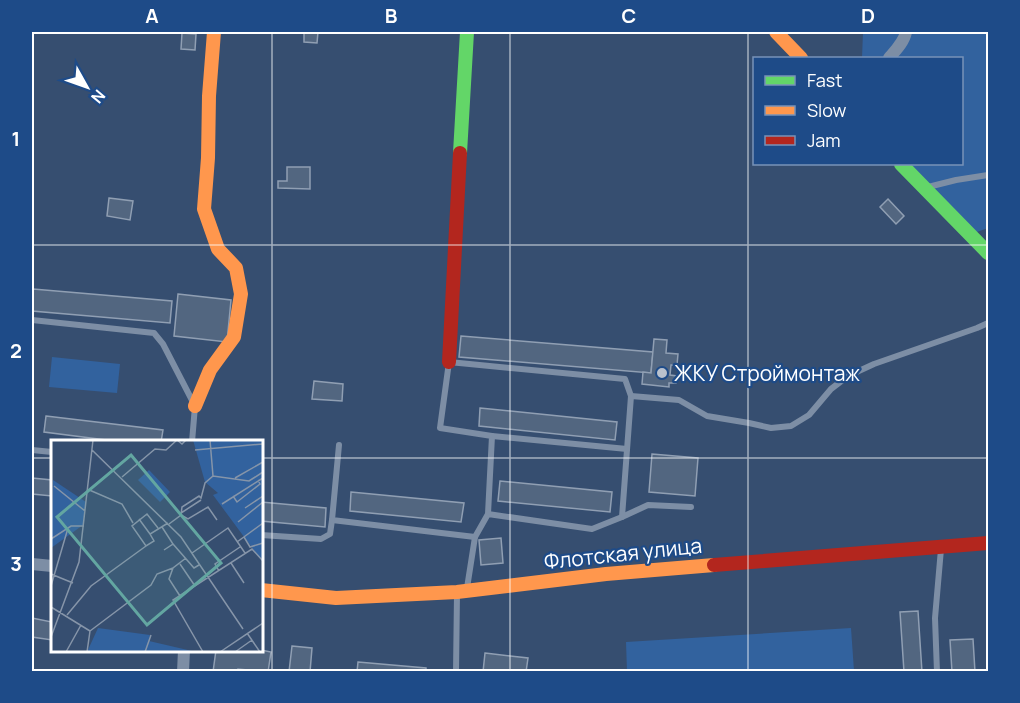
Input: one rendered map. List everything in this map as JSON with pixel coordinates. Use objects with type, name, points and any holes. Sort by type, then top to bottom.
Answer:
[{"type":"street","points":[[195,406],[210,370],[234,337],[241,294],[236,268],[218,249],[204,210],[213,32]]},
{"type":"street","points":[[448,362],[467,32]]},
{"type":"street","points":[[776,32],[800,57]]},
{"type":"street","points":[[890,57],[898,48],[906,32]]},
{"type":"street","points":[[902,165],[988,253]]},
{"type":"street","name":"Флотская улица","points":[[262,590],[336,598],[461,592],[606,574],[988,543]]},
{"type":"street","points":[[32,564],[51,566]]},
{"type":"street","points":[[183,672],[184,652]]},
{"type":"lane","points":[[924,188],[988,175]]},
{"type":"lane","points":[[32,320],[154,333],[163,344],[195,406],[192,440]]},
{"type":"lane","points":[[631,396],[679,400],[707,416],[771,428],[791,426],[808,415],[831,389],[848,376],[874,364],[988,323]]},
{"type":"lane","points":[[622,517],[631,396],[625,379],[448,362],[440,429],[627,449]]},
{"type":"lane","points":[[456,672],[461,592],[475,537],[488,514],[492,436]]},
{"type":"lane","points":[[262,535],[321,539],[330,534],[339,445]]},
{"type":"lane","points":[[32,450],[51,452]]},
{"type":"lane","points":[[488,514],[592,529],[648,506],[692,507]]},
{"type":"lane","points":[[332,520],[475,537]]},
{"type":"lane","points":[[938,672],[935,618],[941,547]]},
{"type":"shaded area","points":[[863,32],[988,32],[988,228],[974,233],[911,165],[963,165],[963,57],[862,57]]},
{"type":"shaded area","points":[[52,357],[120,364],[117,393],[49,387]]},
{"type":"shaded area","points":[[851,628],[854,671],[627,671],[626,642]]},
{"type":"building","points":[[304,32],[318,32],[317,43],[304,42]]},
{"type":"building","points":[[182,33],[196,34],[195,50],[181,49]]},
{"type":"building","points":[[287,167],[310,167],[310,189],[278,188],[278,181],[287,181]]},
{"type":"building","points":[[109,198],[133,201],[130,220],[107,216]]},
{"type":"building","points":[[888,199],[904,216],[896,224],[880,207]]},
{"type":"building","points":[[33,289],[172,301],[170,323],[32,311]]},
{"type":"building","points":[[178,294],[231,300],[227,342],[174,336]]},
{"type":"building","points":[[461,336],[653,352],[651,373],[459,357]]},
{"type":"building","points":[[654,339],[667,340],[666,353],[678,354],[677,365],[671,365],[670,375],[677,376],[676,383],[669,383],[669,387],[642,384],[643,372],[651,373]]},
{"type":"building","points":[[314,381],[343,384],[342,401],[312,399]]},
{"type":"building","points":[[480,408],[617,422],[615,440],[479,426]]},
{"type":"building","points":[[46,416],[163,430],[161,440],[106,440],[44,432]]},
{"type":"building","points":[[652,454],[698,458],[695,496],[649,492]]},
{"type":"building","points":[[32,478],[51,480],[51,496],[32,494]]},
{"type":"building","points":[[500,481],[612,492],[610,512],[498,501]]},
{"type":"building","points":[[351,492],[464,503],[461,522],[350,511]]},
{"type":"building","points":[[262,502],[326,508],[325,527],[262,521]]},
{"type":"building","points":[[501,538],[503,563],[481,565],[479,540]]},
{"type":"building","points":[[918,611],[922,672],[904,672],[900,612]]},
{"type":"building","points":[[32,618],[51,622],[51,640],[32,637]]},
{"type":"building","points":[[973,639],[975,672],[952,672],[950,640]]},
{"type":"building","points":[[292,646],[312,648],[310,672],[289,672]]},
{"type":"building","points":[[216,652],[271,652],[268,672],[238,669],[238,672],[213,672]]},
{"type":"building","points":[[485,653],[528,658],[526,672],[483,672]]},
{"type":"building","points":[[358,662],[426,668],[426,672],[357,672]]},
{"type":"traffic: fast","points":[[460,153],[467,32]]},
{"type":"traffic: fast","points":[[902,165],[988,253]]},
{"type":"traffic: slow","points":[[195,406],[210,370],[234,337],[241,294],[236,268],[218,249],[204,209],[214,32]]},
{"type":"traffic: slow","points":[[776,32],[800,57]]},
{"type":"traffic: slow","points":[[262,590],[336,598],[457,592],[606,574],[714,565]]},
{"type":"traffic: jam","points":[[449,362],[460,153]]},
{"type":"traffic: jam","points":[[714,565],[988,543]]},
{"type":"place","name":"ЖКУ Строймонтаж","points":[[662,373]]}]
